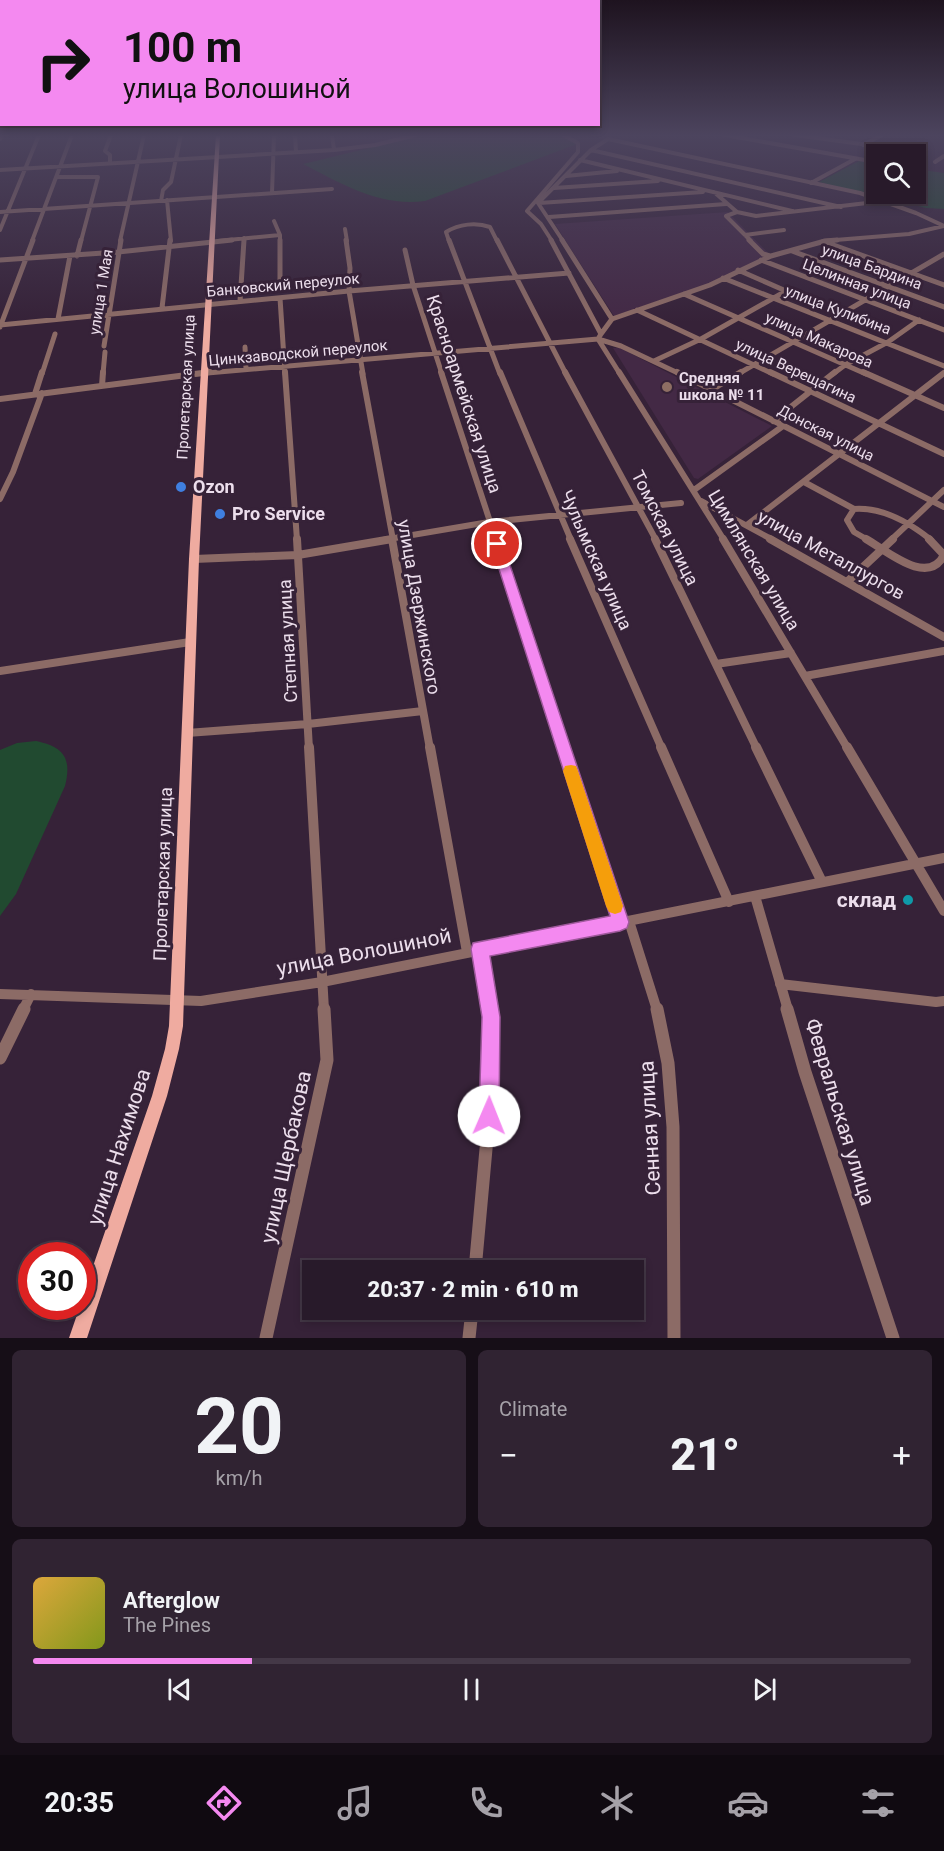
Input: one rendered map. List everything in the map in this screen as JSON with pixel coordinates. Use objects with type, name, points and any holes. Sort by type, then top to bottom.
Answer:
[{"type":"main road","name":"Пролетарская улица","points":[[179,1000],[177,978],[190,642],[214,197]]},
{"type":"main road","name":"улица Нахимова","points":[[78,1338],[161,1089],[177,1028],[179,1000]]},
{"type":"street","points":[[0,230],[13,197]]},
{"type":"street","points":[[0,326],[49,197]]},
{"type":"street","points":[[77,256],[93,197]]},
{"type":"street","name":"улица 1 Мая","points":[[102,386],[104,349],[118,252],[131,197]]},
{"type":"street","points":[[162,308],[171,246],[164,197]]},
{"type":"street","points":[[0,212],[209,197]]},
{"type":"street","points":[[539,197],[527,211],[539,222],[552,242],[555,255],[563,261],[569,273]]},
{"type":"street","points":[[538,203],[544,197]]},
{"type":"street","points":[[538,203],[619,197]]},
{"type":"street","points":[[719,197],[737,212],[756,216],[866,204]]},
{"type":"street","points":[[738,197],[792,211]]},
{"type":"street","points":[[800,197],[841,207]]},
{"type":"street","points":[[538,203],[612,319]]},
{"type":"street","points":[[549,217],[726,204]]},
{"type":"street","points":[[892,204],[944,226]]},
{"type":"street","points":[[737,212],[726,216],[763,254],[771,256]]},
{"type":"street","points":[[274,221],[280,235],[280,286]]},
{"type":"street","name":"Томская улица","points":[[450,228],[480,224],[490,227],[549,344],[639,506],[822,882]]},
{"type":"street","points":[[599,336],[612,319],[684,294],[771,256],[825,242],[909,234],[944,226]]},
{"type":"street","name":"Чулымская улица","points":[[450,228],[446,232],[462,281],[490,350],[729,902]]},
{"type":"street","name":"улица Дзержинского","points":[[345,229],[351,268],[349,291],[360,360],[466,951]]},
{"type":"street","points":[[745,235],[784,230]]},
{"type":"street","points":[[0,260],[77,256],[280,235]]},
{"type":"street","points":[[240,301],[244,239]]},
{"type":"street","points":[[825,242],[944,285]]},
{"type":"street","name":"Красноармейская улица","points":[[405,249],[414,285],[489,522],[625,922]]},
{"type":"street","name":"улица Бардина","points":[[792,251],[944,307]]},
{"type":"street","points":[[58,319],[70,256]]},
{"type":"street","points":[[711,390],[864,299],[942,256]]},
{"type":"street","name":"Целинная улица","points":[[761,260],[944,330]]},
{"type":"street","points":[[738,270],[808,300]]},
{"type":"street","name":"Банковский переулок","points":[[0,326],[162,308],[569,273]]},
{"type":"street","name":"Цимлянская улица","points":[[569,273],[599,336],[701,501],[917,864]]},
{"type":"street","name":"улица Кулибина","points":[[723,278],[944,366]]},
{"type":"street","points":[[654,361],[701,339],[786,291]]},
{"type":"street","name":"улица Макарова","points":[[684,294],[944,408]]},
{"type":"street","name":"Степная улица","points":[[280,298],[298,555],[322,982]]},
{"type":"street","name":"улица Верещагина","points":[[637,310],[944,454]]},
{"type":"street","points":[[773,421],[845,365],[888,342],[919,320]]},
{"type":"street","points":[[0,499],[13,472],[39,394],[55,334]]},
{"type":"street","name":"Цинкзаводской переулок","points":[[0,399],[204,373],[490,350],[599,336]]},
{"type":"street","name":"Донская улица","points":[[599,336],[654,361],[944,507]]},
{"type":"street","points":[[245,347],[246,369]]},
{"type":"street","points":[[747,525],[944,373]]},
{"type":"street","points":[[694,490],[783,426]]},
{"type":"street","points":[[804,482],[854,509],[872,508],[926,534],[937,544],[944,555],[942,564],[933,568],[919,569],[854,532],[847,520],[854,509]]},
{"type":"street","points":[[848,580],[944,490]]},
{"type":"street","name":"улица Металлургов","points":[[701,501],[848,580],[944,637]]},
{"type":"street","points":[[194,559],[298,555],[489,522],[559,513],[681,503]]},
{"type":"street","points":[[0,671],[190,642]]},
{"type":"street","points":[[805,675],[944,651]]},
{"type":"street","points":[[716,664],[791,653]]},
{"type":"street","points":[[187,733],[308,724],[423,711]]},
{"type":"street","name":"улица Волошиной","points":[[0,994],[201,1000],[322,982],[466,951],[729,902],[944,858]]},
{"type":"street","points":[[917,864],[944,911]]},
{"type":"street","name":"Февральская улица","points":[[755,896],[805,1072],[893,1338]]},
{"type":"street","name":"Сенная улица","points":[[625,922],[657,1008],[668,1063],[673,1127],[674,1338]]},
{"type":"street","points":[[476,1260],[489,1116],[491,1039],[491,1017],[480,949]]},
{"type":"street","name":"улица Щербакова","points":[[266,1338],[327,1060],[322,982]]},
{"type":"street","points":[[780,984],[936,1002],[944,1001]]},
{"type":"street","points":[[0,1058],[31,994]]},
{"type":"street","points":[[469,1338],[471,1320]]},
{"type":"shaded area","points":[[728,212],[769,254],[709,284],[614,316],[555,224]]},
{"type":"shaded area","name":"Средняя школа № 11","points":[[613,348],[620,348],[772,426],[698,479],[694,478]]},
{"type":"green space","points":[[379,197],[434,197],[425,201],[392,201]]},
{"type":"green space","points":[[926,197],[944,197],[944,209],[910,204],[926,204]]},
{"type":"green space","points":[[36,741],[59,750],[64,755],[67,768],[65,786],[16,894],[0,916],[0,750],[17,743]]},
{"type":"slow traffic","points":[[571,771],[615,906]]},
{"type":"place","name":"Средняя школа № 11","points":[[667,387]]},
{"type":"place","name":"Ozon","points":[[181,487]]},
{"type":"place","name":"Pro Service","points":[[220,514]]},
{"type":"place","name":"склад","points":[[908,900]]},
{"type":"route","points":[[489,1116],[491,1017],[480,949],[620,922],[497,544]]}]
